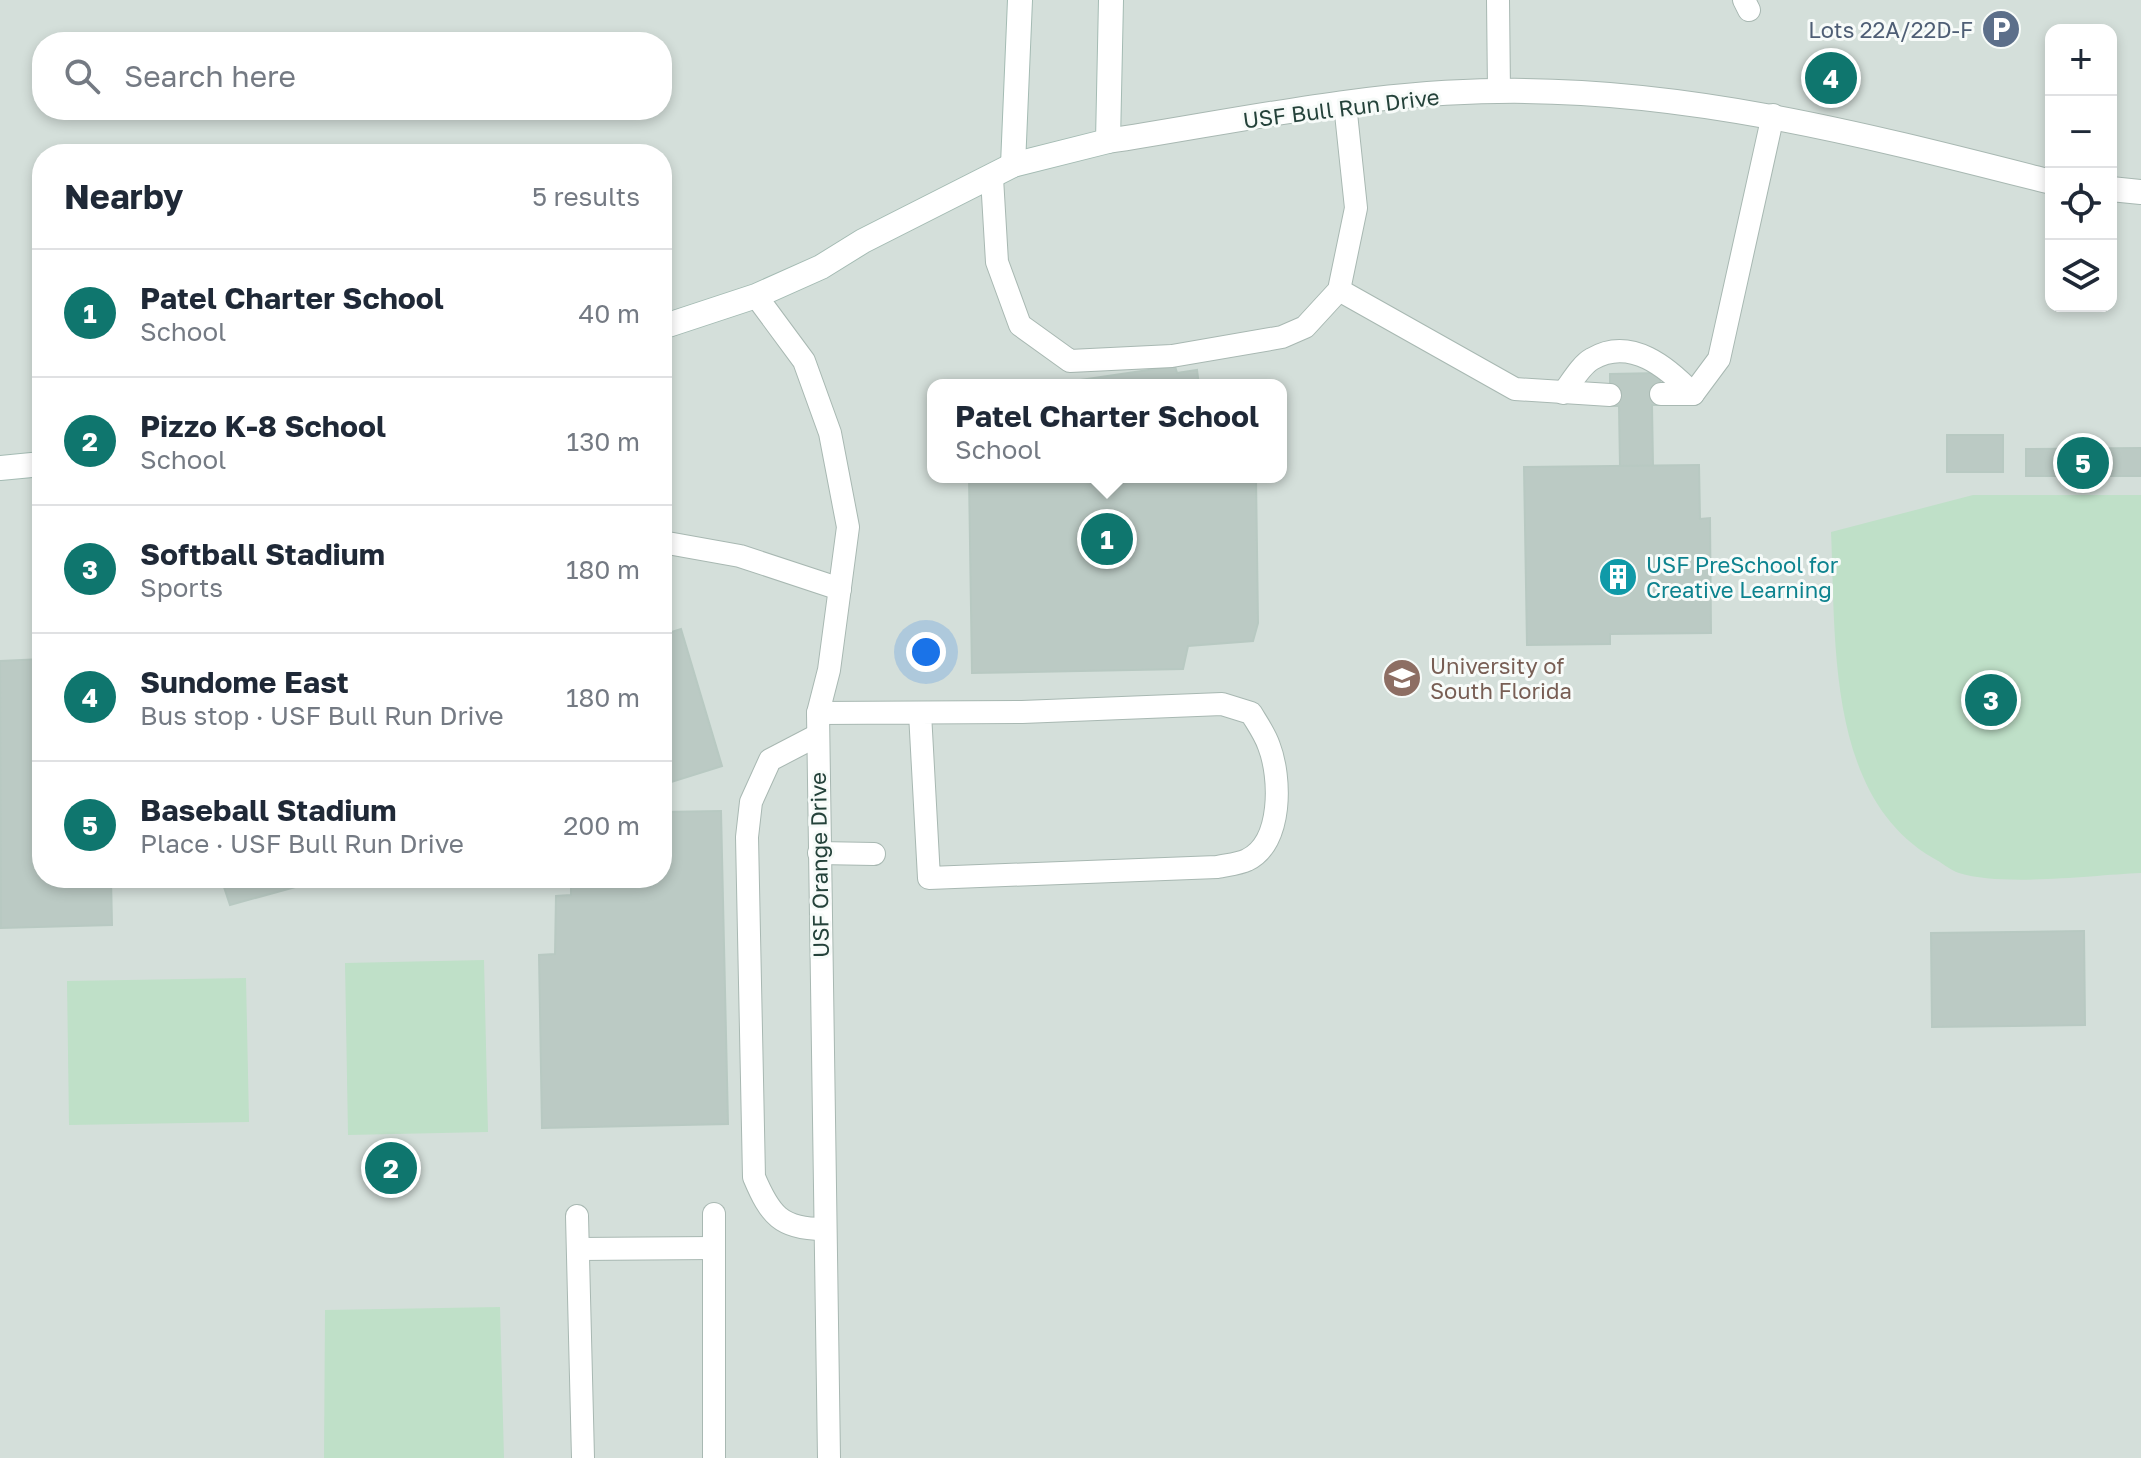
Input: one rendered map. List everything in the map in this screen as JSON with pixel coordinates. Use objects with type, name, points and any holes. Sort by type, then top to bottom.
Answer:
[{"type":"street","points":[[1013,165],[1020,0]]},
{"type":"street","points":[[1108,141],[1111,0]]},
{"type":"street","name":"USF Bull Run Drive","points":[[672,324],[756,296],[821,267],[863,241],[1013,165],[1108,141],[1408,96],[1499,91],[1671,101],[1773,115],[2045,181]]},
{"type":"street","points":[[2117,190],[2141,192]]},
{"type":"street","points":[[0,468],[32,465]]},
{"type":"lane","points":[[1498,0],[1499,91]]},
{"type":"lane","points":[[992,178],[997,262],[1020,325],[1070,361],[1172,356],[1282,337],[1305,327],[1339,290],[1356,208],[1345,104]]},
{"type":"lane","points":[[1693,394],[1719,359],[1773,115]]},
{"type":"lane","points":[[1339,290],[1515,389],[1610,395]]},
{"type":"lane","name":"USF Orange Drive","points":[[756,296],[804,361],[830,433],[848,527],[829,670],[818,724],[823,1229],[829,1458]]},
{"type":"lane","points":[[1563,393],[1592,359],[1614,353],[1640,354],[1663,363],[1693,394]]},
{"type":"lane","points":[[1661,394],[1693,394]]},
{"type":"lane","points":[[672,544],[740,556],[840,589]]},
{"type":"lane","points":[[823,1229],[797,1229],[778,1218],[764,1200],[754,1177],[747,837],[751,802],[770,760],[818,724],[920,713],[1222,704],[1251,713],[1269,745],[1277,778],[1275,813],[1267,841],[1249,860],[1217,867],[929,878],[920,713]]},
{"type":"lane","points":[[819,853],[874,854]]},
{"type":"lane","points":[[714,1214],[714,1458]]},
{"type":"lane","points":[[577,1216],[583,1458]]},
{"type":"lane","points":[[578,1249],[713,1248]]},
{"type":"shaded area","name":"University of South Florida","points":[[0,0],[2141,0],[2141,1458],[0,1458]]},
{"type":"green space","points":[[1973,495],[2141,495],[2141,873],[2023,880],[1959,873],[1898,831],[1873,796],[1855,756],[1837,666],[1831,532]]},
{"type":"green space","points":[[484,960],[488,1132],[348,1135],[345,963]]},
{"type":"green space","points":[[246,978],[249,1122],[69,1125],[67,981]]},
{"type":"green space","points":[[500,1307],[504,1458],[324,1458],[325,1310]]},
{"type":"building","points":[[1175,366],[1177,373],[1197,370],[1198,379],[1087,379]]},
{"type":"building","points":[[1660,373],[1661,405],[1652,405],[1653,466],[1620,466],[1619,406],[1610,406],[1610,374]]},
{"type":"building","points":[[1947,435],[2003,435],[2003,472],[1947,472]]},
{"type":"building","points":[[2141,448],[2141,476],[2026,476],[2026,449]]},
{"type":"building","name":"USF PreSchool for Creative Learning","points":[[1699,465],[1700,519],[1710,518],[1711,633],[1610,634],[1610,644],[1527,645],[1524,467]]},
{"type":"building","points":[[969,483],[1256,483],[1258,623],[1253,641],[1188,646],[1183,669],[972,673]]},
{"type":"building","points":[[681,629],[722,766],[672,782],[672,632]]},
{"type":"building","points":[[32,659],[32,888],[111,888],[112,925],[1,928],[0,661]]},
{"type":"building","points":[[721,811],[728,1124],[542,1128],[539,955],[555,954],[556,896],[571,895],[571,888],[672,888],[672,812]]},
{"type":"building","points":[[224,888],[292,888],[230,905]]},
{"type":"building","points":[[2084,931],[2085,1025],[1932,1027],[1931,933]]},
{"type":"place","name":"Lots 22A/22D-F","points":[[2001,29]]},
{"type":"place","name":"Sundome East","points":[[1831,78]]},
{"type":"place","name":"Baseball Stadium","points":[[2083,463]]},
{"type":"place","name":"Patel Charter School","points":[[1107,539]]},
{"type":"place","name":"USF PreSchool for Creative Learning","points":[[1618,577]]},
{"type":"place","name":"University of South Florida","points":[[1402,678]]},
{"type":"place","name":"Softball Stadium","points":[[1991,700]]},
{"type":"place","name":"Pizzo K-8 School","points":[[391,1168]]}]
